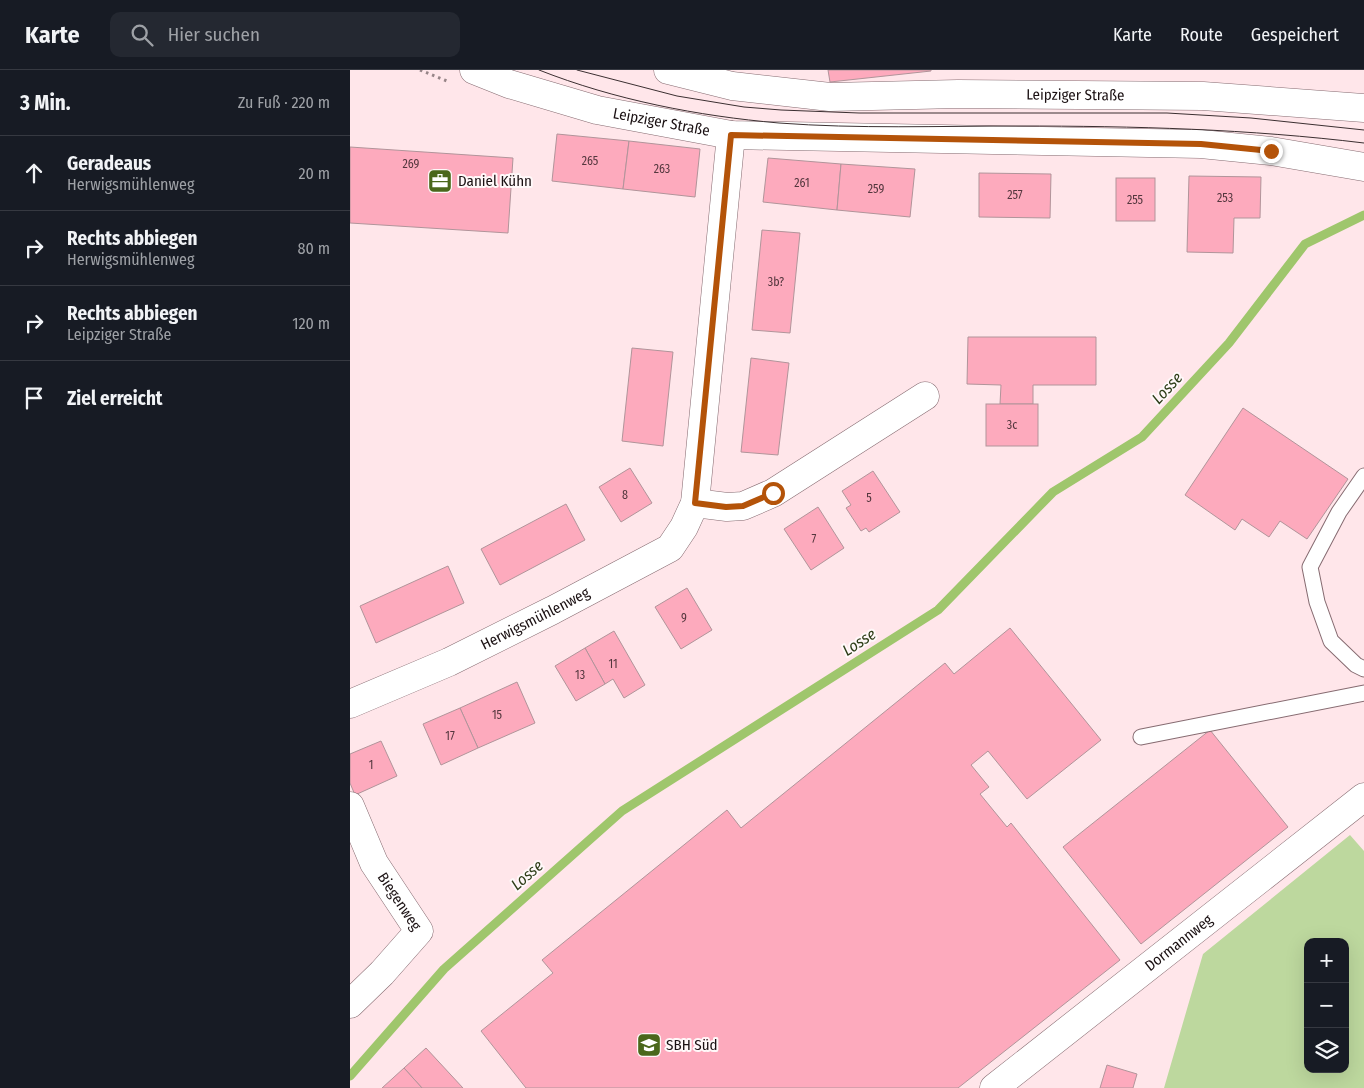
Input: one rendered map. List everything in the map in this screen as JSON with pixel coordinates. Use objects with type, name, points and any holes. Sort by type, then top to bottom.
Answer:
[{"type":"street","name":"Leipziger Straße","points":[[474,70],[509,84],[597,110],[731,135],[1201,144],[1271,151],[1364,167]]},
{"type":"street","name":"Leipziger Straße","points":[[668,70],[732,86],[830,98],[958,94],[1203,96],[1364,108]]},
{"type":"street","name":"Herwigsmühlenweg","points":[[350,704],[449,662],[600,586],[670,548],[684,527],[695,503],[731,135]]},
{"type":"street","points":[[695,503],[726,507],[743,506],[773,493],[925,396]]},
{"type":"street","name":"Dormannweg","points":[[994,1088],[1364,797]]},
{"type":"street","name":"Biegenweg","points":[[350,806],[374,864],[420,931],[382,973],[350,1004]]},
{"type":"lane","points":[[1364,476],[1339,512],[1310,567],[1317,602],[1331,641],[1356,665],[1364,669]]},
{"type":"lane","points":[[1141,737],[1364,693]]},
{"type":"green space","points":[[1350,835],[1364,851],[1364,1088],[1164,1088],[1203,954]]},
{"type":"building","points":[[828,70],[931,70],[931,71],[830,82]]},
{"type":"building","points":[[557,134],[629,141],[623,189],[552,181]]},
{"type":"building","points":[[629,141],[700,149],[695,197],[623,189]]},
{"type":"building","points":[[350,147],[513,158],[508,233],[350,223]]},
{"type":"building","points":[[768,158],[841,164],[837,210],[763,202]]},
{"type":"building","points":[[841,164],[915,169],[910,217],[837,210]]},
{"type":"building","points":[[979,173],[1051,174],[1050,218],[979,217]]},
{"type":"building","points":[[1189,176],[1261,177],[1260,218],[1234,218],[1233,253],[1187,252]]},
{"type":"building","points":[[1116,178],[1155,178],[1155,221],[1116,221]]},
{"type":"building","points":[[762,230],[800,233],[790,333],[752,330]]},
{"type":"building","points":[[968,337],[1096,337],[1096,385],[1033,385],[1033,404],[1000,404],[1001,385],[967,384]]},
{"type":"building","points":[[632,348],[673,352],[663,446],[622,441]]},
{"type":"building","points":[[751,358],[789,363],[778,455],[741,452]]},
{"type":"building","points":[[986,404],[1038,404],[1038,446],[986,446]]},
{"type":"building","points":[[1243,408],[1348,479],[1307,539],[1280,521],[1269,537],[1242,519],[1235,530],[1185,495]]},
{"type":"building","points":[[630,468],[652,503],[621,522],[599,487]]},
{"type":"building","points":[[873,471],[900,512],[869,532],[866,528],[861,531],[846,508],[851,505],[842,491]]},
{"type":"building","points":[[566,504],[585,540],[500,585],[481,549]]},
{"type":"building","points":[[818,507],[844,548],[811,570],[784,529]]},
{"type":"building","points":[[448,566],[464,603],[376,643],[360,606]]},
{"type":"building","points":[[687,588],[712,630],[681,649],[655,607]]},
{"type":"building","points":[[1010,628],[1101,740],[1027,799],[988,751],[971,765],[989,787],[980,794],[1007,827],[1011,823],[1120,960],[958,1088],[526,1088],[481,1031],[553,973],[542,960],[727,810],[741,828],[945,663],[954,674]]},
{"type":"building","points":[[614,631],[645,685],[624,698],[613,679],[605,684],[585,648]]},
{"type":"building","points":[[585,648],[605,684],[576,701],[555,666]]},
{"type":"building","points":[[517,682],[535,723],[478,748],[460,708]]},
{"type":"building","points":[[460,708],[478,748],[441,765],[423,724]]},
{"type":"building","points":[[1210,730],[1288,827],[1141,944],[1063,847]]},
{"type":"building","points":[[381,741],[397,776],[355,795],[350,783],[350,754]]},
{"type":"building","points":[[426,1048],[463,1088],[422,1088],[404,1068]]},
{"type":"building","points":[[1107,1065],[1137,1074],[1133,1088],[1100,1088]]},
{"type":"building","points":[[404,1068],[422,1088],[382,1088]]},
{"type":"waterway","name":"Losse","points":[[350,1076],[444,969],[622,811],[938,610],[1053,492],[1142,437],[1229,343],[1305,244],[1364,215]]},
{"type":"tram line","points":[[539,70],[597,90],[657,105],[718,116],[779,123],[868,127],[1061,126],[1148,128],[1235,131],[1364,143]]},
{"type":"tram line","points":[[577,70],[677,96],[744,107],[781,110],[859,113],[1167,113],[1251,118],[1364,130]]},
{"type":"place","name":"Daniel Kühn","points":[[440,181]]},
{"type":"place","name":"SBH Süd","points":[[649,1045]]},
{"type":"route","points":[[773,493],[743,506],[726,507],[695,503],[731,135],[1201,144],[1271,151]]}]
